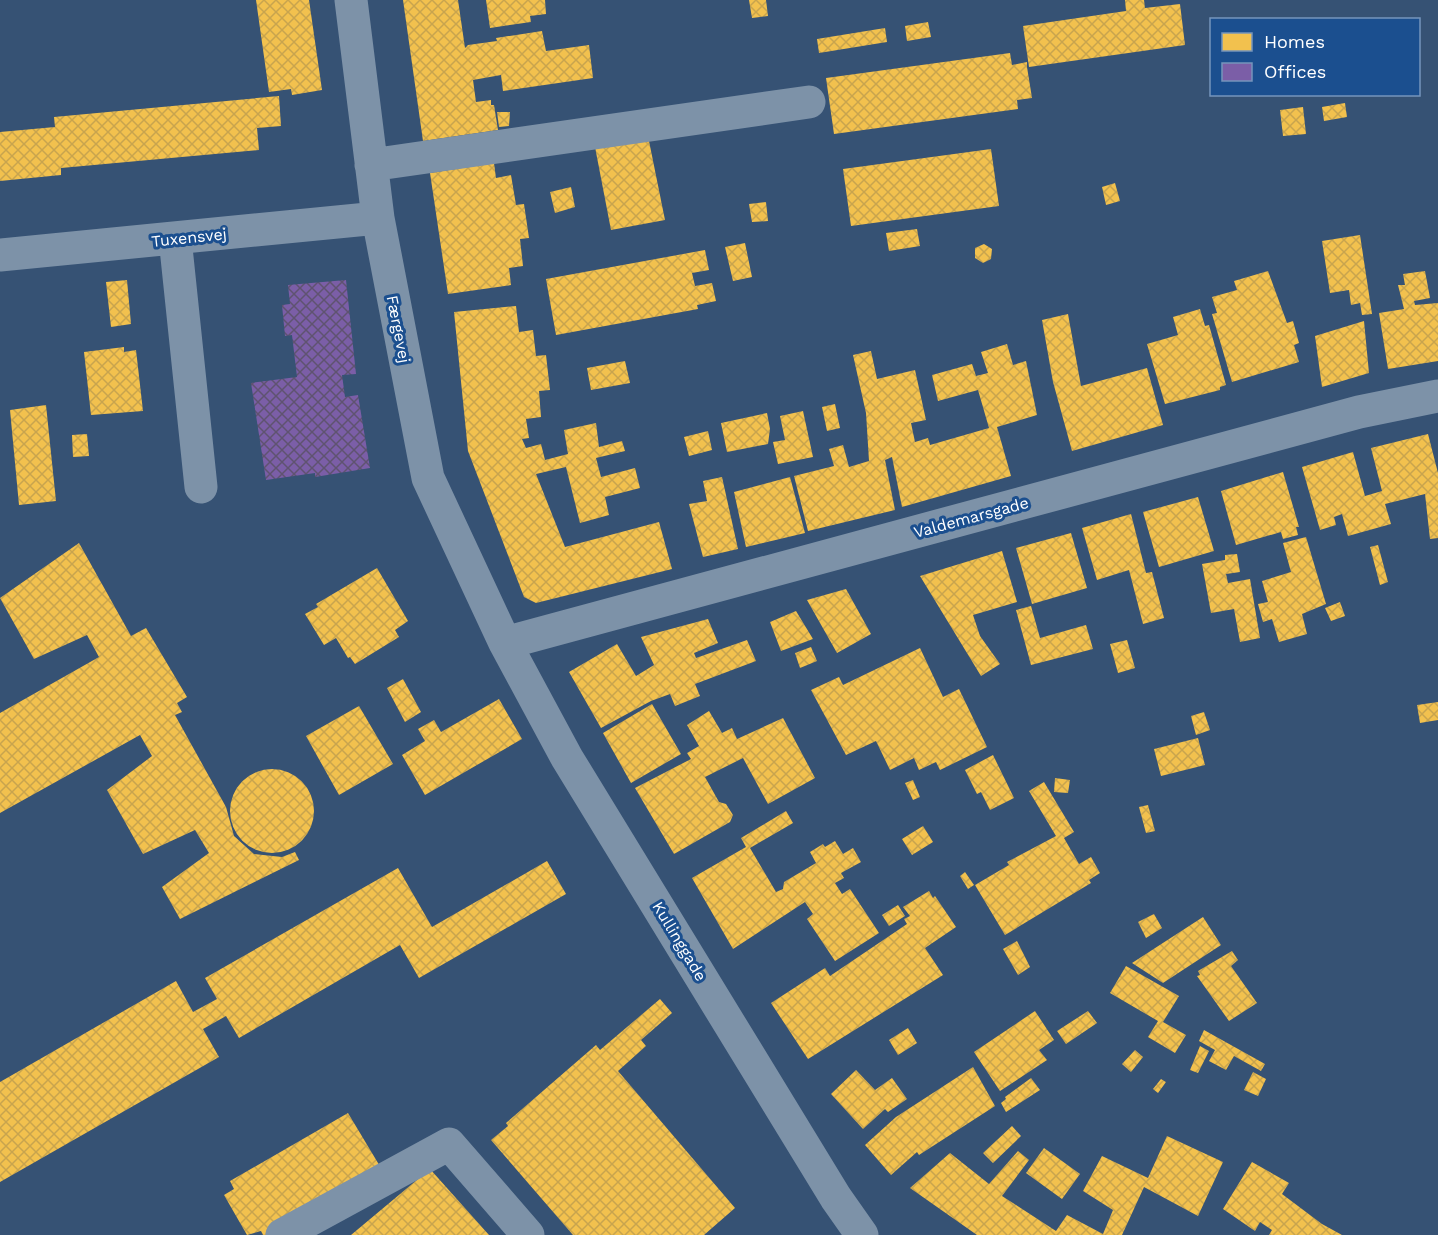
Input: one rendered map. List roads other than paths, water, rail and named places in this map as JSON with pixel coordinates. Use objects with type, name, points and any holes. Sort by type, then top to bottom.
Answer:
[{"type":"street","name":"Færgevej","points":[[351,0],[378,218],[428,478],[505,643]]},
{"type":"street","points":[[371,165],[809,102]]},
{"type":"street","name":"Tuxensvej","points":[[0,255],[378,218]]},
{"type":"street","points":[[175,238],[201,487]]},
{"type":"street","name":"Valdemarsgade","points":[[505,643],[1359,412],[1438,396]]},
{"type":"street","name":"Kullinggade","points":[[505,643],[567,758],[836,1198],[862,1235]]},
{"type":"street","points":[[282,1235],[449,1144],[528,1235]]}]
